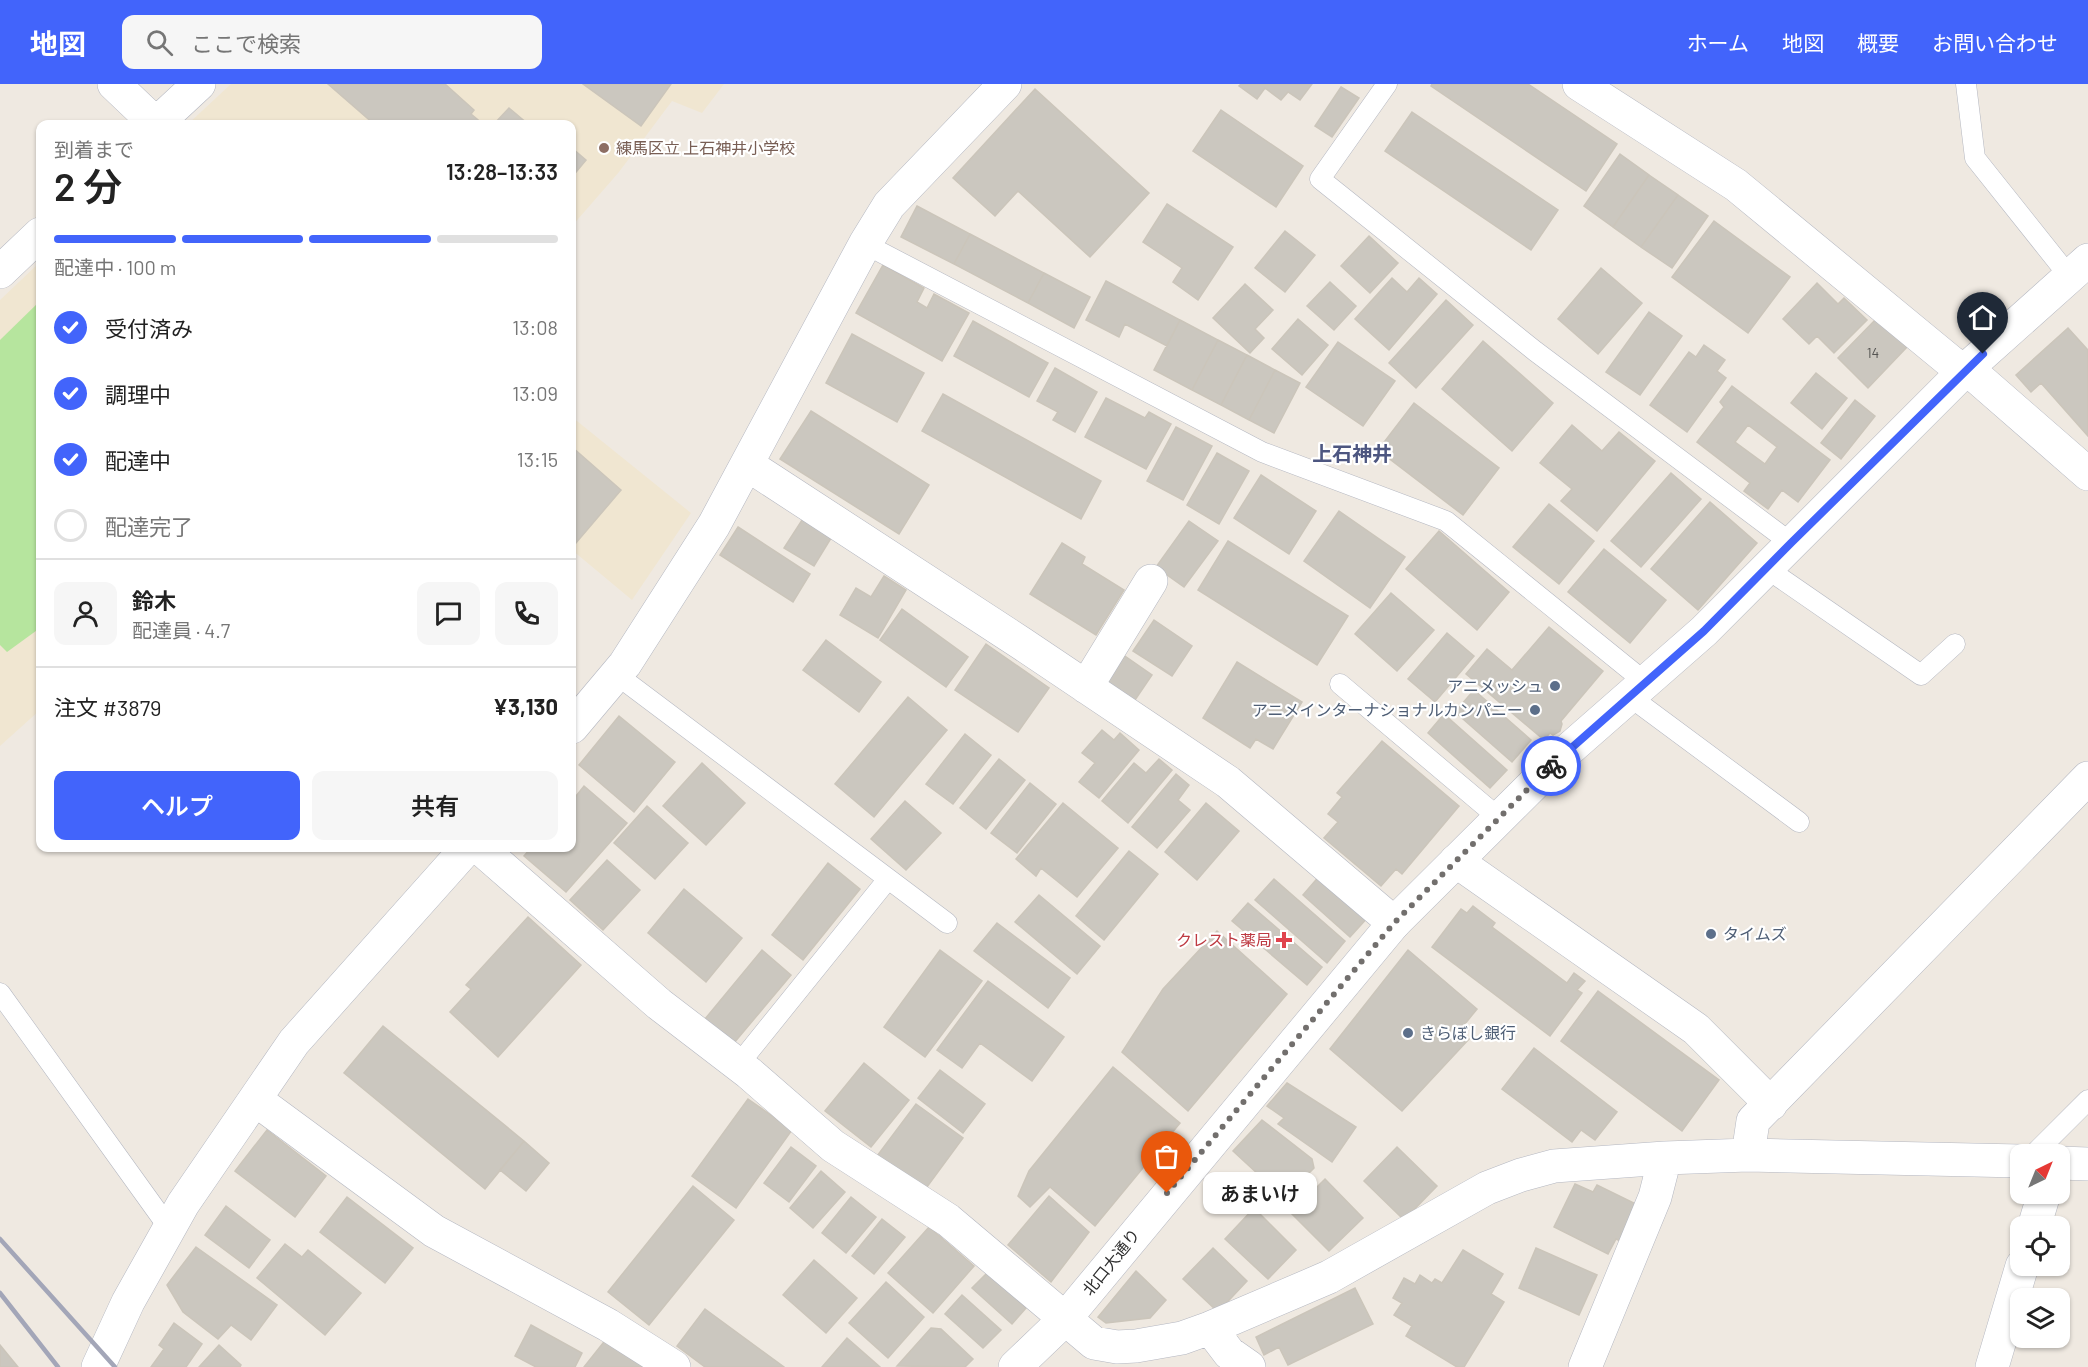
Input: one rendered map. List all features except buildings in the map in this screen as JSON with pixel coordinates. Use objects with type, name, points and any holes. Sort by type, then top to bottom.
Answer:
[{"type":"street","points":[[114,84],[152,120]]},
{"type":"street","points":[[160,120],[199,84]]},
{"type":"street","points":[[576,723],[617,675],[714,525],[865,244],[889,205],[1005,84]]},
{"type":"street","points":[[1579,84],[1736,185],[1951,362],[1979,379],[2088,474]]},
{"type":"street","points":[[0,272],[36,238]]},
{"type":"street","name":"北口大通り","points":[[1015,1367],[1064,1320],[1167,1193],[1394,923],[1566,751],[1704,631],[1965,370],[2079,268]]},
{"type":"street","points":[[748,465],[1228,782],[1394,923]]},
{"type":"street","points":[[1086,687],[1151,581]]},
{"type":"street","points":[[1748,1155],[1753,1121],[2088,778]]},
{"type":"street","points":[[98,1367],[128,1302],[183,1204],[294,1042],[463,852]]},
{"type":"street","points":[[485,852],[659,1004],[738,1065],[833,1146],[948,1220],[1094,1343],[1116,1347],[1182,1338],[1210,1328],[1329,1277],[1487,1188],[1521,1174],[1554,1167],[1665,1158],[1748,1155],[2010,1161]]},
{"type":"street","points":[[1456,861],[1696,1029],[1770,1104]]},
{"type":"street","points":[[256,1100],[434,1231],[608,1324],[674,1367]]},
{"type":"street","points":[[1585,1367],[1655,1197],[1665,1158]]},
{"type":"street","points":[[2070,1163],[2088,1164]]},
{"type":"street","points":[[1992,1367],[2019,1276]]},
{"type":"street","points":[[1210,1328],[1229,1353],[1249,1367]]},
{"type":"lane","points":[[1387,84],[1320,179],[1535,351],[1791,543]]},
{"type":"lane","points":[[1966,84],[1975,158],[2079,268]]},
{"type":"lane","points":[[865,244],[1262,453],[1446,521],[1637,689],[1799,822]]},
{"type":"lane","points":[[1766,568],[1921,675],[1955,644]]},
{"type":"lane","points":[[617,675],[947,923]]},
{"type":"lane","points":[[1340,684],[1499,818]]},
{"type":"lane","points":[[738,1065],[888,879]]},
{"type":"lane","points":[[0,993],[169,1228]]},
{"type":"lane","points":[[2044,1144],[2088,1100]]},
{"type":"shaded area","name":"練馬区立 上石神井小学校","points":[[231,84],[724,84],[702,113],[672,101],[619,172],[576,221],[576,120],[192,120]]},
{"type":"shaded area","points":[[36,266],[36,714],[0,746],[0,300]]},
{"type":"shaded area","points":[[576,420],[691,513],[632,600],[576,553]]},
{"type":"green space","points":[[36,305],[36,631],[7,652],[0,645],[0,340]]},
{"type":"railway","points":[[0,1239],[115,1367]]},
{"type":"railway","points":[[0,1293],[58,1367]]},
{"type":"way so far","points":[[1167,1193],[1394,923],[1551,766]]},
{"type":"place","name":"練馬区立 上石神井小学校","points":[[604,148]]},
{"type":"place","name":"アニメッシュ","points":[[1555,686]]},
{"type":"place","name":"アニメインターナショナルカンパニー","points":[[1535,710]]},
{"type":"place","name":"タイムズ","points":[[1711,934]]},
{"type":"place","name":"クレスト薬局","points":[[1284,940]]},
{"type":"place","name":"きらぼし銀行","points":[[1408,1033]]},
{"type":"place","name":"あまいけ","points":[[1167,1193]]},
{"type":"district","name":"上石神井","points":[[1352,454]]},
{"type":"route","points":[[1551,766],[1704,631],[1983,354]]}]
